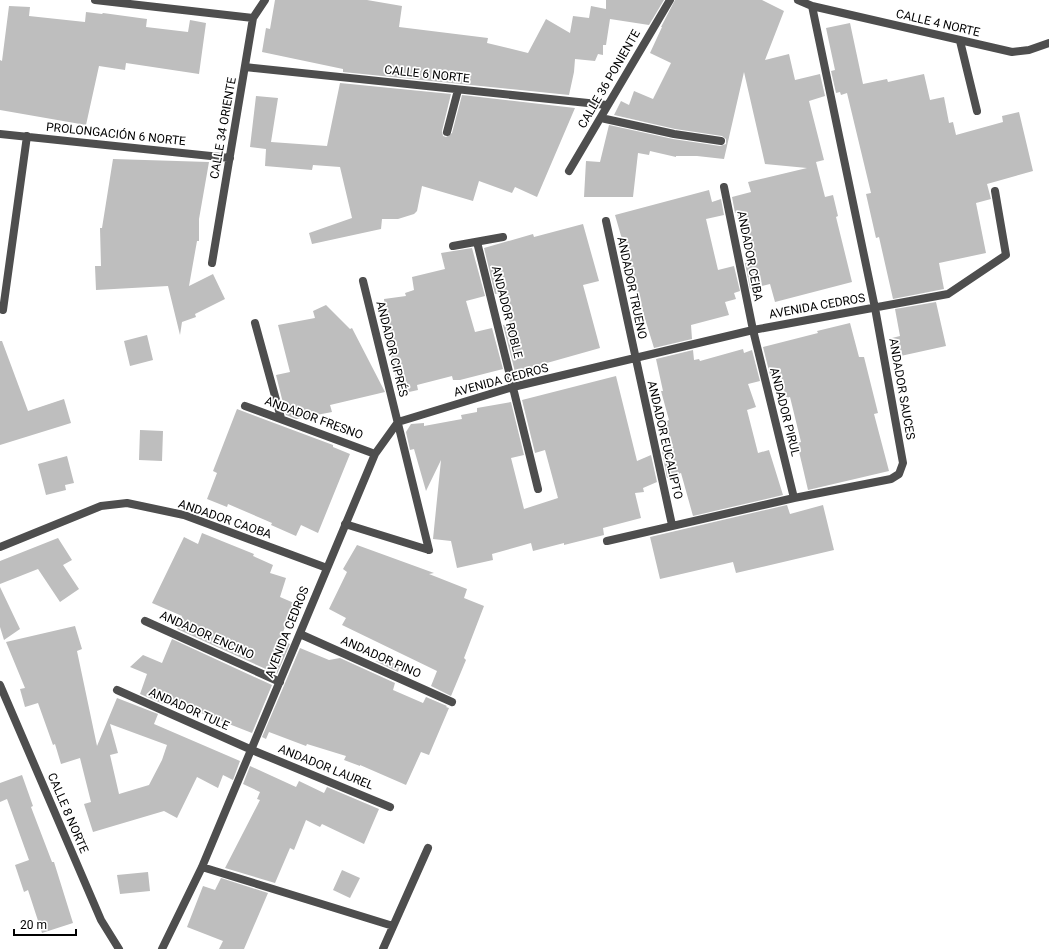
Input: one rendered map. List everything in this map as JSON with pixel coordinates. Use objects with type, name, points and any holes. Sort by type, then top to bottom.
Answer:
[{"type":"street","points":[[95,0],[253,18]]},
{"type":"street","name":"CALLE 34 ORIENTE","points":[[212,263],[253,18],[265,0]]},
{"type":"street","name":"CALLE 36 PONIENTE","points":[[569,171],[670,0]]},
{"type":"street","name":"CALLE 4 NORTE","points":[[798,0],[812,6],[1012,52],[1029,50],[1049,43]]},
{"type":"street","name":"AVENIDA CEDROS","points":[[162,949],[202,867],[374,454],[398,422],[513,387],[753,330],[875,308],[812,6]]},
{"type":"street","points":[[960,41],[977,111]]},
{"type":"street","name":"CALLE 6 NORTE","points":[[245,67],[607,105]]},
{"type":"street","points":[[447,132],[458,90]]},
{"type":"street","points":[[600,118],[674,134],[721,141]]},
{"type":"street","name":"PROLONGACIÓN 6 NORTE","points":[[0,134],[230,158]]},
{"type":"street","points":[[3,310],[27,136]]},
{"type":"street","name":"ANDADOR CEIBA","points":[[724,187],[753,330]]},
{"type":"street","points":[[875,308],[948,294],[1006,255],[995,191]]},
{"type":"street","name":"ANDADOR TRUENO","points":[[606,221],[635,359]]},
{"type":"street","points":[[453,246],[503,237]]},
{"type":"street","name":"ANDADOR ROBLE","points":[[477,242],[538,490]]},
{"type":"street","name":"ANDADOR CIPRÉS","points":[[345,524],[429,550],[363,281]]},
{"type":"street","name":"ANDADOR SAUCES","points":[[794,498],[892,479],[899,474],[903,463],[875,308]]},
{"type":"street","points":[[255,323],[281,418]]},
{"type":"street","name":"ANDADOR PIRUL","points":[[753,330],[794,498]]},
{"type":"street","name":"ANDADOR EUCALIPTO","points":[[635,359],[672,525]]},
{"type":"street","name":"ANDADOR FRESNO","points":[[245,406],[281,418],[374,454]]},
{"type":"street","points":[[607,541],[794,498]]},
{"type":"street","name":"ANDADOR CAOBA","points":[[0,547],[101,506],[127,503],[184,515],[327,568]]},
{"type":"street","name":"ANDADOR ENCINO","points":[[146,621],[280,682]]},
{"type":"street","name":"ANDADOR PINO","points":[[300,634],[452,702]]},
{"type":"street","name":"CALLE 8 NORTE","points":[[0,685],[100,920],[119,949]]},
{"type":"street","name":"ANDADOR TULE","points":[[117,690],[252,750]]},
{"type":"street","name":"ANDADOR LAUREL","points":[[252,750],[390,807]]},
{"type":"street","points":[[383,949],[428,848]]},
{"type":"street","points":[[202,867],[393,926]]},
{"type":"building","points":[[275,0],[367,0],[402,6],[399,27],[488,38],[487,43],[528,53],[546,19],[570,33],[573,16],[589,18],[591,6],[606,9],[606,0],[664,0],[649,25],[610,19],[606,45],[603,45],[603,55],[598,54],[595,61],[575,59],[569,95],[343,72],[343,69],[262,52],[266,28],[270,29]]},
{"type":"building","points":[[675,0],[762,0],[784,11],[765,60],[789,54],[795,80],[820,74],[825,96],[809,101],[824,160],[816,162],[825,197],[833,195],[838,216],[836,217],[852,282],[775,302],[770,284],[750,289],[745,263],[756,260],[745,219],[739,221],[737,213],[735,213],[732,197],[751,192],[748,182],[807,168],[765,164],[744,72],[724,159],[697,156],[676,157],[650,151],[649,155],[638,153],[633,197],[584,197],[586,161],[600,162],[609,125],[673,139],[720,146],[726,144],[726,139],[722,136],[675,129],[614,115],[621,101],[629,105],[634,91],[653,99],[671,63],[650,53]]},
{"type":"building","points":[[9,6],[30,7],[29,16],[85,22],[86,12],[103,13],[147,19],[146,27],[188,32],[190,20],[206,23],[199,74],[126,63],[125,70],[99,66],[86,125],[0,110],[0,60],[2,61]]},
{"type":"building","points":[[850,23],[863,84],[887,79],[888,82],[924,74],[930,100],[944,97],[949,123],[953,122],[956,135],[1003,122],[1002,116],[1019,112],[1033,171],[987,184],[991,199],[976,203],[986,253],[939,263],[944,289],[893,299],[879,237],[876,238],[866,194],[871,193],[847,93],[841,95],[840,92],[836,93],[831,71],[835,70],[826,28]]},
{"type":"building","points":[[340,83],[451,94],[442,131],[443,136],[446,137],[452,133],[462,95],[575,108],[537,197],[515,187],[512,193],[479,181],[473,201],[422,186],[417,211],[414,214],[398,219],[382,219],[381,229],[312,244],[309,233],[352,218],[340,167],[313,165],[312,170],[265,166],[266,149],[250,147],[256,96],[278,98],[271,142],[327,146]]},
{"type":"building","points":[[113,159],[209,162],[199,219],[199,241],[197,241],[189,286],[213,274],[225,299],[195,314],[196,317],[182,322],[180,335],[168,286],[96,290],[95,266],[101,266],[100,228],[102,228]]},
{"type":"building","points":[[709,190],[712,202],[721,199],[724,215],[706,219],[718,270],[734,266],[740,291],[734,293],[736,299],[725,302],[729,315],[691,325],[692,339],[654,348],[634,283],[632,284],[628,268],[630,267],[615,215]]},
{"type":"building","points":[[583,224],[599,281],[583,285],[600,348],[515,372],[503,325],[510,324],[502,292],[495,294],[484,248],[533,234],[534,237]]},
{"type":"building","points":[[472,248],[485,296],[466,301],[475,332],[492,328],[503,369],[460,380],[453,380],[452,376],[417,385],[418,390],[400,394],[384,325],[387,324],[384,299],[406,296],[405,293],[414,290],[412,277],[445,269],[441,253]]},
{"type":"building","points":[[936,302],[946,346],[896,357],[892,338],[900,336],[895,309]]},
{"type":"building","points":[[326,305],[350,329],[352,328],[385,392],[330,405],[332,412],[296,419],[286,415],[276,375],[290,372],[278,325],[315,318],[313,311]]},
{"type":"building","points":[[850,323],[859,357],[864,357],[878,413],[874,414],[889,471],[808,490],[797,443],[801,442],[790,397],[786,398],[781,376],[771,379],[763,347]]},
{"type":"building","points":[[147,335],[153,360],[130,366],[124,341]]},
{"type":"building","points":[[0,341],[2,341],[28,411],[64,399],[71,423],[0,445]]},
{"type":"building","points":[[743,349],[744,353],[752,350],[760,381],[748,384],[756,407],[747,410],[758,453],[769,450],[783,495],[693,516],[681,473],[667,478],[662,451],[673,447],[665,422],[669,420],[661,391],[663,391],[656,359],[693,350],[694,360],[699,359],[700,361]]},
{"type":"building","points":[[616,376],[637,461],[651,455],[657,482],[643,488],[644,492],[635,493],[641,518],[603,528],[604,535],[533,551],[531,543],[492,554],[493,560],[457,568],[451,541],[433,539],[441,460],[426,491],[414,449],[410,450],[406,432],[411,424],[424,423],[424,426],[462,419],[461,415],[477,412],[477,408],[511,402],[524,455],[511,458],[524,509],[558,498],[545,450],[535,453],[522,400]]},
{"type":"building","points":[[237,409],[333,445],[333,447],[350,454],[318,533],[301,525],[296,536],[271,525],[272,523],[228,504],[227,507],[207,499],[217,473],[213,471]]},
{"type":"building","points":[[140,430],[163,431],[162,461],[139,460]]},
{"type":"building","points":[[67,456],[74,483],[65,485],[66,490],[46,495],[38,464]]},
{"type":"building","points":[[787,505],[790,514],[823,505],[834,550],[736,573],[733,562],[660,579],[650,537]]},
{"type":"building","points":[[202,533],[254,554],[253,556],[273,565],[270,573],[286,578],[280,597],[294,603],[280,640],[290,644],[277,674],[177,629],[182,616],[152,603],[184,537],[198,544]]},
{"type":"building","points":[[58,538],[72,560],[63,565],[79,589],[60,602],[38,569],[0,584],[0,561]]},
{"type":"building","points":[[357,545],[434,573],[429,574],[467,589],[464,598],[484,606],[464,658],[466,660],[451,696],[431,686],[437,671],[342,625],[346,618],[329,609],[347,572],[343,569]]},
{"type":"building","points":[[0,587],[20,629],[4,640],[0,627]]},
{"type":"building","points":[[75,626],[82,649],[77,651],[97,746],[117,698],[158,714],[154,724],[240,761],[233,780],[223,775],[218,788],[197,777],[177,818],[164,811],[93,832],[84,804],[91,802],[80,758],[61,764],[55,744],[53,745],[38,703],[25,707],[20,689],[25,688],[6,642]],"holes":[[[110,724],[167,745],[162,760],[149,785],[119,794],[110,755],[118,753]]]},
{"type":"building","points":[[172,639],[272,685],[252,733],[165,699],[163,704],[140,694],[147,674],[130,667],[143,655],[162,663]]},
{"type":"building","points":[[300,648],[329,660],[340,658],[395,683],[393,690],[423,703],[426,697],[449,708],[429,755],[421,752],[406,785],[360,765],[344,760],[346,756],[307,744],[306,746],[269,732],[266,739],[262,737]]},
{"type":"building","points":[[375,661],[400,664],[398,672]]},
{"type":"building","points":[[250,766],[296,787],[299,781],[324,793],[327,787],[379,809],[364,844],[322,824],[320,827],[306,820],[294,850],[290,848],[275,883],[225,868],[260,800],[257,799],[260,792],[243,784]]},
{"type":"building","points":[[22,775],[33,806],[31,807],[52,862],[54,862],[73,923],[42,933],[28,890],[24,892],[15,865],[29,860],[7,799],[0,802],[0,783]]},
{"type":"building","points":[[342,870],[360,878],[350,898],[333,890]]},
{"type":"building","points":[[148,872],[150,891],[120,894],[117,875]]},
{"type":"building","points":[[221,878],[268,893],[244,949],[219,949],[223,941],[187,927],[203,886],[215,890]]}]
